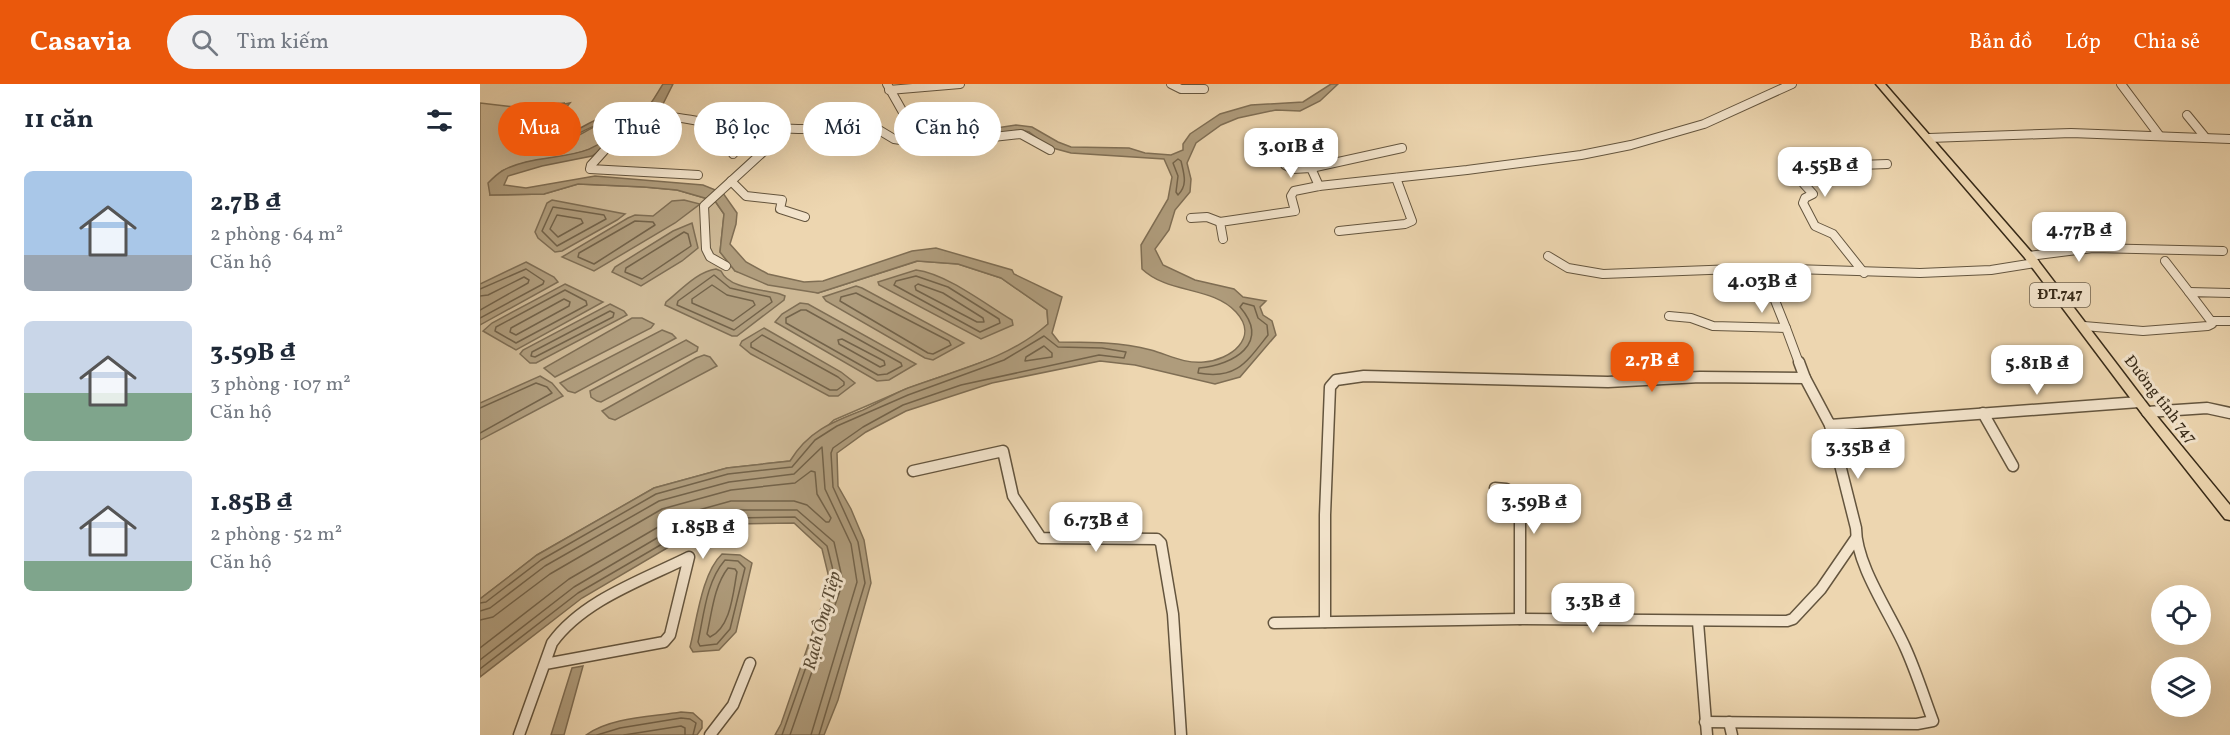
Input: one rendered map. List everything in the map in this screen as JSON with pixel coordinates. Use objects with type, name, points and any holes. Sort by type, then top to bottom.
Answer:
[{"type":"main road","name":"Đường tỉnh 747","points":[[1880,84],[2032,259],[2139,402],[2230,515]]},
{"type":"street","points":[[896,102],[888,87],[960,84]]},
{"type":"street","points":[[1171,84],[1181,89],[1204,89]]},
{"type":"street","points":[[1191,218],[1207,217],[1220,222],[1292,213],[1295,208],[1292,193],[1319,186],[1581,155],[1653,141],[1704,124],[1792,84]]},
{"type":"street","points":[[2121,84],[2159,135]]},
{"type":"street","points":[[2187,115],[2205,137]]},
{"type":"street","points":[[694,120],[647,118],[629,126],[590,168],[698,175]]},
{"type":"street","points":[[791,130],[868,129],[879,130],[894,139]]},
{"type":"street","points":[[1001,136],[1021,134],[1050,150]]},
{"type":"street","points":[[1929,138],[1996,138],[2049,134],[2159,135],[2230,139]]},
{"type":"street","points":[[1278,141],[1285,165],[1293,169],[1311,168],[1402,148]]},
{"type":"street","points":[[726,266],[710,257],[706,249],[704,212],[707,203],[759,156]]},
{"type":"street","points":[[1864,273],[1833,234],[1815,226],[1803,203],[1805,198],[1813,194],[1792,171],[1833,166],[1887,164]]},
{"type":"street","points":[[1311,168],[1319,186]]},
{"type":"street","points":[[1339,231],[1406,224],[1412,220],[1396,178]]},
{"type":"street","points":[[728,184],[746,196],[782,200],[780,209],[804,217]]},
{"type":"street","points":[[1220,222],[1223,239]]},
{"type":"street","points":[[1548,256],[1568,268],[1604,274],[1762,268],[1864,273],[1991,270],[2032,259],[2092,248],[2223,251]]},
{"type":"street","points":[[2165,261],[2211,321]]},
{"type":"street","points":[[1705,722],[1917,724],[1933,721],[1909,658],[1872,582],[1856,538],[1856,528],[1830,425],[1805,378],[1762,268]]},
{"type":"street","points":[[2189,292],[2230,293]]},
{"type":"street","points":[[1669,316],[1691,318],[1713,326],[1786,328]]},
{"type":"street","points":[[2084,327],[2143,331],[2208,326],[2212,324],[2211,321]]},
{"type":"street","points":[[2211,321],[2230,321]]},
{"type":"street","points":[[1325,621],[1324,515],[1330,387],[1336,380],[1364,376],[1608,382],[1700,376],[1805,378]]},
{"type":"street","points":[[1830,425],[2139,402]]},
{"type":"street","points":[[2147,412],[2207,408],[2230,413]]},
{"type":"street","points":[[1983,413],[2013,466]]},
{"type":"street","points":[[913,471],[1003,451],[1013,496],[1041,538],[1157,539],[1161,543],[1173,614],[1181,735]]},
{"type":"street","points":[[1495,488],[1506,489],[1515,494],[1520,511],[1520,619]]},
{"type":"street","points":[[1274,623],[1520,619],[1771,622],[1792,619],[1821,589],[1856,538]]},
{"type":"street","points":[[519,735],[554,638],[570,623],[603,601],[689,557],[670,635],[664,642],[545,664]]},
{"type":"street","points":[[1698,622],[1707,735]]},
{"type":"street","points":[[710,735],[733,705],[750,663]]},
{"type":"street","points":[[1729,722],[1732,735]]},
{"type":"shaded area","points":[[480,103],[498,105],[498,156],[567,156],[525,163],[502,171],[490,195],[544,194],[578,184],[677,190],[715,201],[724,214],[720,252],[735,271],[818,293],[918,261],[958,264],[1001,278],[1047,310],[1048,324],[1032,338],[1002,355],[906,389],[834,420],[790,461],[727,468],[654,488],[537,555],[480,599]]},
{"type":"shaded area","points":[[593,128],[593,148],[581,152],[581,134]]},
{"type":"water","points":[[663,84],[673,84],[664,102],[652,102]]},
{"type":"water","name":"Rạch Ông Tiệp","points":[[1331,84],[1338,84],[1320,101],[1300,111],[1276,110],[1238,118],[1221,125],[1196,143],[1187,163],[1191,179],[1190,192],[1175,210],[1169,230],[1155,249],[1163,265],[1195,280],[1234,289],[1243,297],[1266,301],[1260,307],[1263,315],[1272,321],[1276,335],[1240,377],[1215,384],[1135,365],[1100,361],[992,383],[906,411],[866,432],[837,453],[838,486],[864,540],[871,583],[838,700],[824,735],[775,735],[781,724],[830,582],[822,549],[794,523],[734,524],[684,538],[582,598],[480,677],[480,599],[537,555],[654,488],[727,468],[790,461],[805,442],[831,424],[908,388],[999,355],[1016,346],[1048,324],[1047,310],[1001,278],[958,264],[917,261],[818,293],[768,285],[735,271],[720,252],[724,214],[715,201],[677,190],[578,184],[544,194],[490,195],[488,183],[502,171],[533,160],[559,156],[581,156],[581,152],[593,147],[592,156],[542,166],[508,176],[504,185],[526,188],[595,176],[703,185],[723,193],[737,213],[730,244],[746,262],[768,274],[804,282],[823,281],[912,251],[936,248],[1012,270],[1014,274],[1062,297],[1052,333],[1059,342],[1128,345],[1183,360],[1204,362],[1232,352],[1239,346],[1245,330],[1236,312],[1226,304],[1215,298],[1164,283],[1142,269],[1141,245],[1168,199],[1172,177],[1164,159],[1071,153],[1049,147],[1029,132],[1021,130],[1001,133],[1001,127],[1016,125],[1032,127],[1071,147],[1129,148],[1145,153],[1171,155],[1183,150],[1183,144],[1190,134],[1220,114],[1251,105],[1303,102]]},
{"type":"water","points":[[593,122],[593,126],[581,132],[581,128]]},
{"type":"water","points":[[552,200],[625,214],[562,251],[555,252],[538,238],[535,232],[547,203]]},
{"type":"water","points":[[684,200],[700,204],[675,223],[594,271],[562,257],[628,218],[635,215],[653,216],[672,201]]},
{"type":"water","points":[[692,223],[698,248],[682,261],[641,286],[612,272],[615,267],[673,231]]},
{"type":"water","points":[[526,262],[554,277],[558,282],[480,325],[480,284]]},
{"type":"water","points":[[716,269],[738,285],[780,294],[785,296],[784,300],[737,336],[732,336],[665,305],[696,277]]},
{"type":"water","points":[[916,270],[940,277],[966,290],[1012,320],[1013,325],[981,339],[879,285],[878,282]]},
{"type":"water","points":[[565,284],[603,302],[516,350],[483,331],[492,323]]},
{"type":"water","points":[[856,286],[964,343],[933,360],[925,358],[826,301],[823,297]]},
{"type":"water","points":[[800,303],[808,304],[916,364],[889,380],[877,381],[775,322],[782,314]]},
{"type":"water","points":[[610,304],[627,315],[536,363],[530,363],[520,354],[523,350]]},
{"type":"water","points":[[632,318],[642,318],[654,324],[651,328],[555,377],[544,368]]},
{"type":"water","points":[[764,328],[841,372],[855,383],[838,396],[829,396],[751,354],[740,345],[742,341]]},
{"type":"water","points":[[662,330],[676,338],[575,393],[568,391],[560,383]]},
{"type":"water","points":[[686,340],[698,347],[697,351],[601,402],[591,397],[590,391]]},
{"type":"water","points":[[704,355],[710,357],[717,366],[615,420],[602,411],[696,358]]},
{"type":"water","points":[[540,376],[552,383],[563,396],[480,440],[480,403]]},
{"type":"water","points":[[722,554],[740,555],[752,563],[736,632],[719,650],[693,652],[690,647],[701,597],[715,562]]},
{"type":"water","points":[[583,666],[564,735],[551,735],[572,668]]},
{"type":"water","points":[[681,712],[693,713],[702,721],[702,728],[697,735],[586,735],[619,721]]}]
